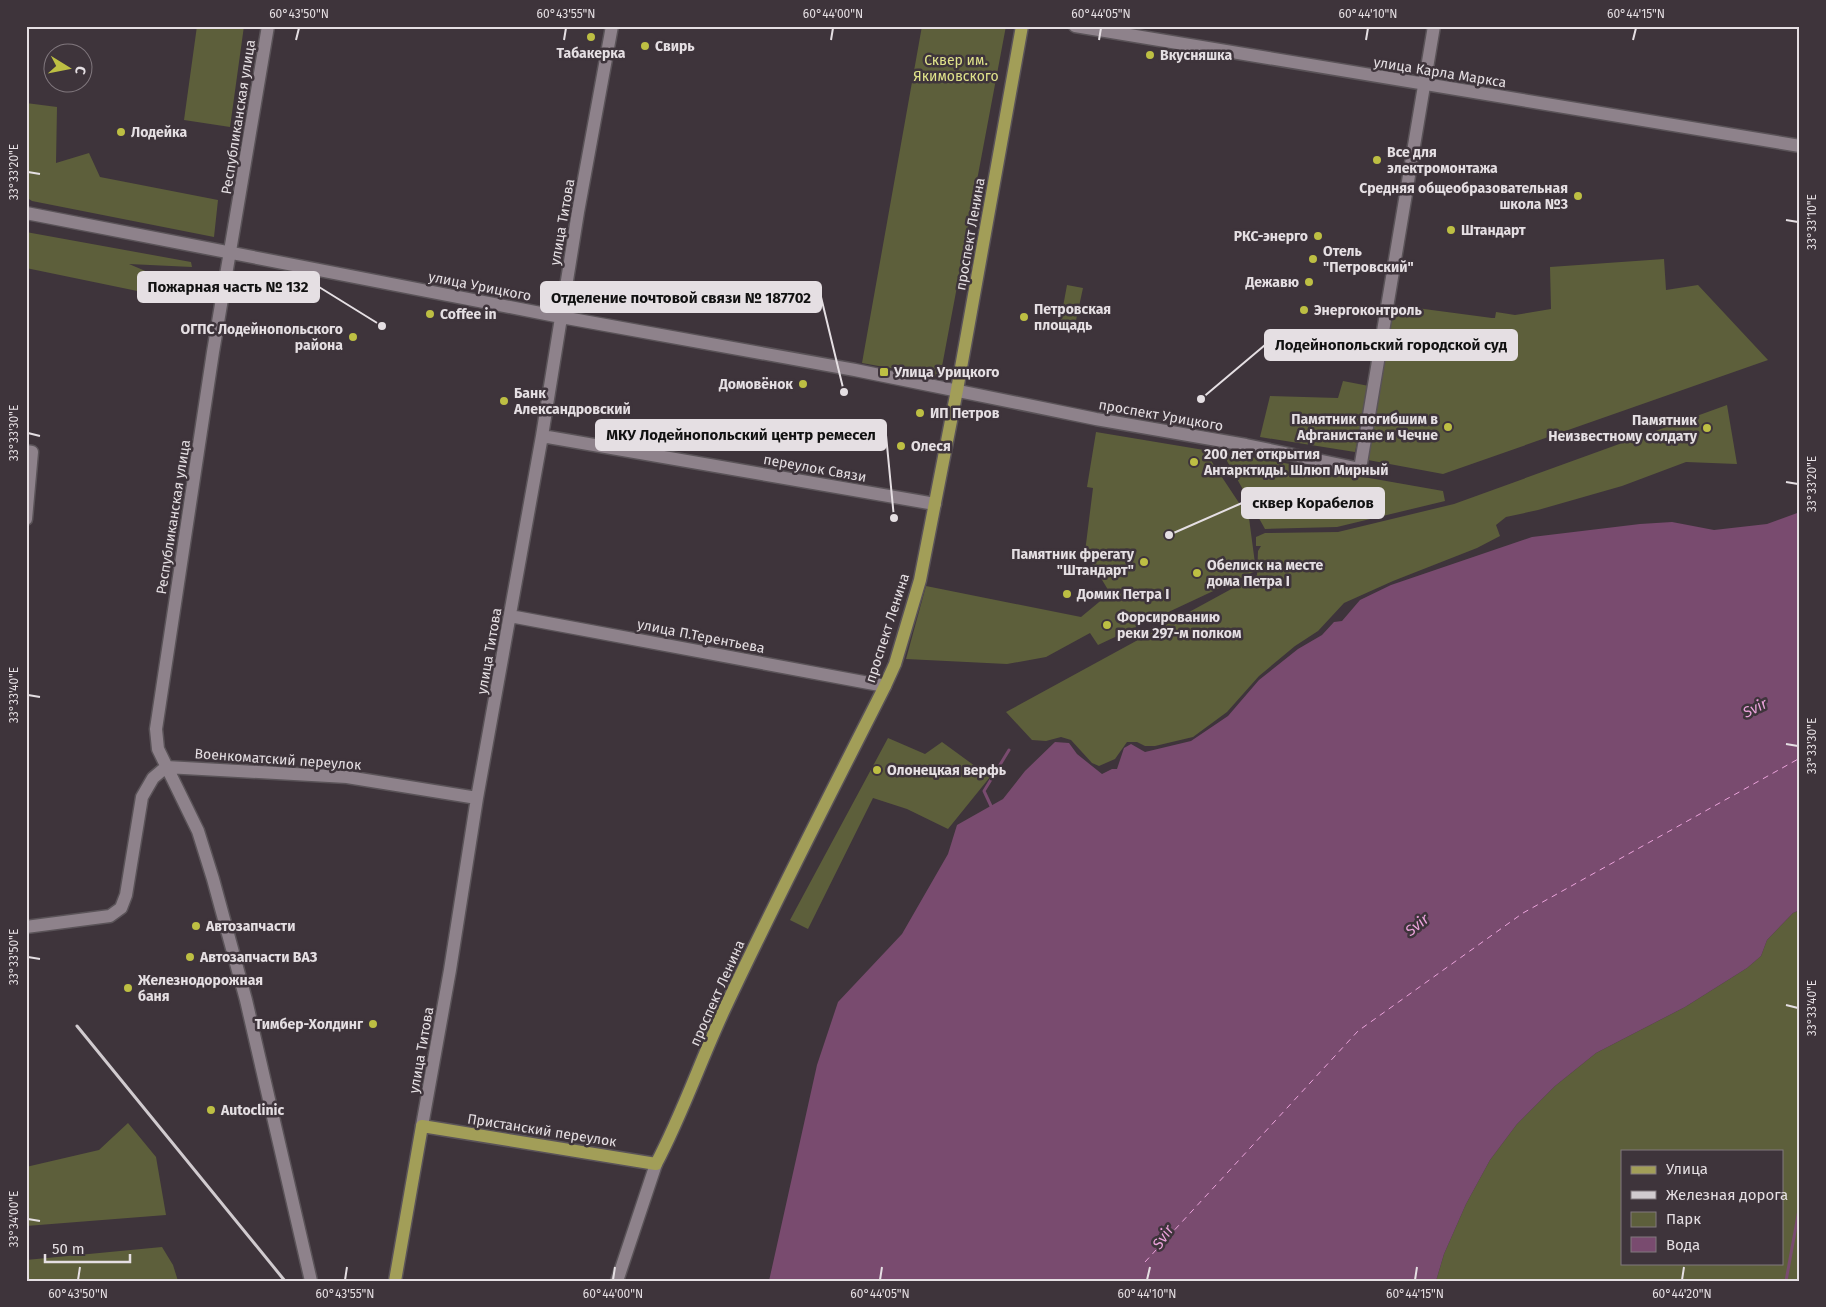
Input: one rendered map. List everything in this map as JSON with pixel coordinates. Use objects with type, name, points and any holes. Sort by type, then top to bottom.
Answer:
[{"type":"main road","name":"проспект Ленина","points":[[656,1164],[669,1140],[724,1010],[763,928],[885,686],[897,655],[920,580],[957,390],[1022,26]]},
{"type":"main road","name":"Пристанский переулок","points":[[422,1126],[656,1164]]},
{"type":"main road","name":"улица Титова","points":[[396,1281],[422,1126]]},
{"type":"street","name":"Республиканская улица","points":[[268,26],[213,352],[156,729],[158,749],[198,831],[213,879],[246,1000],[311,1281]]},
{"type":"street","name":"улица Титова","points":[[422,1126],[450,970],[477,798],[542,436],[560,317],[612,26]]},
{"type":"street","name":"улица Карла Маркса","points":[[1075,26],[1800,146]]},
{"type":"street","points":[[1424,84],[1434,26]]},
{"type":"street","name":"проспект Урицкого","points":[[957,390],[1096,419],[1246,445],[1360,469],[1424,84]]},
{"type":"street","name":"улица Урицкого","points":[[26,213],[560,317],[957,390]]},
{"type":"street","name":"переулок Связи","points":[[542,436],[935,504]]},
{"type":"street","points":[[26,518],[29,452]]},
{"type":"street","name":"улица П.Терентьева","points":[[510,616],[885,686]]},
{"type":"street","points":[[26,927],[110,916],[121,908],[126,895],[142,796],[152,778],[166,767]]},
{"type":"street","name":"Военкоматский переулок","points":[[166,767],[347,777],[477,798]]},
{"type":"street","name":"проспект Ленина","points":[[617,1281],[656,1164]]},
{"type":"green space","points":[[197,26],[244,26],[230,127],[184,120]]},
{"type":"green space","name":"Сквер им. Якимовского","points":[[922,26],[1006,26],[940,377],[862,363]]},
{"type":"green space","points":[[26,103],[57,107],[56,163],[89,153],[100,177],[218,200],[214,237],[32,201],[26,197]]},
{"type":"green space","points":[[26,232],[191,262],[192,267],[129,264],[150,273],[158,282],[147,293],[26,268]]},
{"type":"green space","points":[[1664,259],[1666,290],[1698,285],[1768,360],[1443,474],[1368,460],[1394,305],[1492,318],[1495,318],[1496,312],[1515,315],[1551,309],[1550,267]]},
{"type":"green space","points":[[1067,285],[1083,288],[1075,325],[1060,323]]},
{"type":"green space","points":[[1343,381],[1369,386],[1355,452],[1260,437],[1270,396],[1338,398]]},
{"type":"green space","points":[[1727,405],[1737,464],[1686,462],[1622,486],[1506,517],[1496,525],[1500,536],[1477,548],[1393,581],[1344,603],[1318,631],[1295,646],[1259,676],[1227,712],[1193,737],[1155,746],[1127,742],[1115,759],[1099,766],[1092,763],[1071,740],[1061,737],[1046,741],[1032,740],[1006,712],[1257,575],[1258,551],[1261,546],[1256,546],[1256,537],[1265,533],[1338,532],[1454,504]]},
{"type":"green space","points":[[1096,432],[1204,450],[1249,518],[1256,571],[1098,645],[1090,633],[1046,657],[1007,664],[906,659],[926,586],[1081,617],[1110,593],[1085,552],[1093,488],[1087,487]]},
{"type":"green space","points":[[1222,452],[1443,491],[1445,501],[1337,527],[1265,529]]},
{"type":"green space","points":[[888,738],[925,754],[942,742],[990,777],[948,829],[907,809],[873,798],[808,929],[790,920]]},
{"type":"green space","points":[[1800,910],[1800,1281],[1436,1281],[1444,1254],[1466,1204],[1490,1160],[1517,1124],[1555,1086],[1596,1053],[1685,1007],[1747,968],[1761,956],[1767,940],[1793,913]]},
{"type":"green space","points":[[128,1123],[156,1157],[166,1215],[26,1226],[26,1167],[99,1150]]},
{"type":"green space","points":[[162,1247],[173,1265],[178,1281],[26,1281],[26,1260]]},
{"type":"water","name":"Svir","points":[[1800,512],[1800,910],[1793,913],[1767,940],[1761,956],[1747,968],[1685,1007],[1596,1053],[1555,1086],[1517,1124],[1490,1160],[1466,1204],[1444,1254],[1436,1281],[769,1281],[817,1065],[838,1002],[902,934],[948,854],[957,825],[1003,799],[1025,771],[1055,742],[1069,743],[1077,754],[1102,774],[1112,769],[1117,769],[1124,748],[1131,744],[1145,752],[1191,741],[1228,716],[1259,680],[1298,649],[1322,635],[1334,622],[1342,621],[1360,600],[1391,585],[1532,537],[1672,522],[1714,530],[1767,524]]},
{"type":"waterway","points":[[991,806],[984,791],[1009,750]]},
{"type":"waterway","points":[[1786,1281],[1800,1204]]},
{"type":"ferry route","points":[[1145,1262],[1358,1031],[1523,913],[1800,758]]},
{"type":"railway","points":[[77,1026],[285,1281]]},
{"type":"place","name":"Табакерка","points":[[591,37]]},
{"type":"place","name":"Свирь","points":[[645,46]]},
{"type":"place","name":"Вкусняшка","points":[[1150,55]]},
{"type":"place","name":"Лодейка","points":[[121,132]]},
{"type":"place","name":"Все для электромонтажа","points":[[1377,160]]},
{"type":"place","name":"Средняя общеобразовательная школа №3","points":[[1578,196]]},
{"type":"place","name":"Штандарт","points":[[1451,230]]},
{"type":"place","name":"РКС-энерго","points":[[1318,236]]},
{"type":"place","name":"Отель \"Петровский\"","points":[[1313,259]]},
{"type":"place","name":"Дежавю","points":[[1309,282]]},
{"type":"place","name":"Энергоконтроль","points":[[1304,310]]},
{"type":"place","name":"Coffee in","points":[[430,314]]},
{"type":"place","name":"Петровская площадь","points":[[1024,317]]},
{"type":"place","name":"Пожарная часть № 132","points":[[382,326]]},
{"type":"place","name":"ОГПС Лодейнопольского района","points":[[353,337]]},
{"type":"place","name":"Улица Урицкого","points":[[884,372]]},
{"type":"place","name":"Домовёнок","points":[[803,384]]},
{"type":"place","name":"Отделение почтовой связи № 187702","points":[[844,392]]},
{"type":"place","name":"Лодейнопольский городской суд","points":[[1201,399]]},
{"type":"place","name":"Банк Александровский","points":[[504,401]]},
{"type":"place","name":"ИП Петров","points":[[920,413]]},
{"type":"place","name":"Памятник погибшим в Афганистане и Чечне","points":[[1448,427]]},
{"type":"place","name":"Памятник Неизвестному солдату","points":[[1707,428]]},
{"type":"place","name":"Олеся","points":[[901,446]]},
{"type":"place","name":"200 лет открытия Антарктиды. Шлюп Мирный","points":[[1194,462]]},
{"type":"place","name":"МКУ Лодейнопольский центр ремесел","points":[[894,518]]},
{"type":"place","name":"сквер Корабелов","points":[[1169,535]]},
{"type":"place","name":"Памятник фрегату \"Штандарт\"","points":[[1144,562]]},
{"type":"place","name":"Обелиск на месте дома Петра I","points":[[1197,573]]},
{"type":"place","name":"Домик Петра I","points":[[1067,594]]},
{"type":"place","name":"Форсированию реки 297-м полком","points":[[1107,625]]},
{"type":"place","name":"Олонецкая верфь","points":[[877,770]]},
{"type":"place","name":"Автозапчасти","points":[[196,926]]},
{"type":"place","name":"Автозапчасти ВАЗ","points":[[190,957]]},
{"type":"place","name":"Железнодорожная баня","points":[[128,988]]},
{"type":"place","name":"Тимбер-Холдинг","points":[[373,1024]]},
{"type":"place","name":"Autoclinic","points":[[211,1110]]}]
